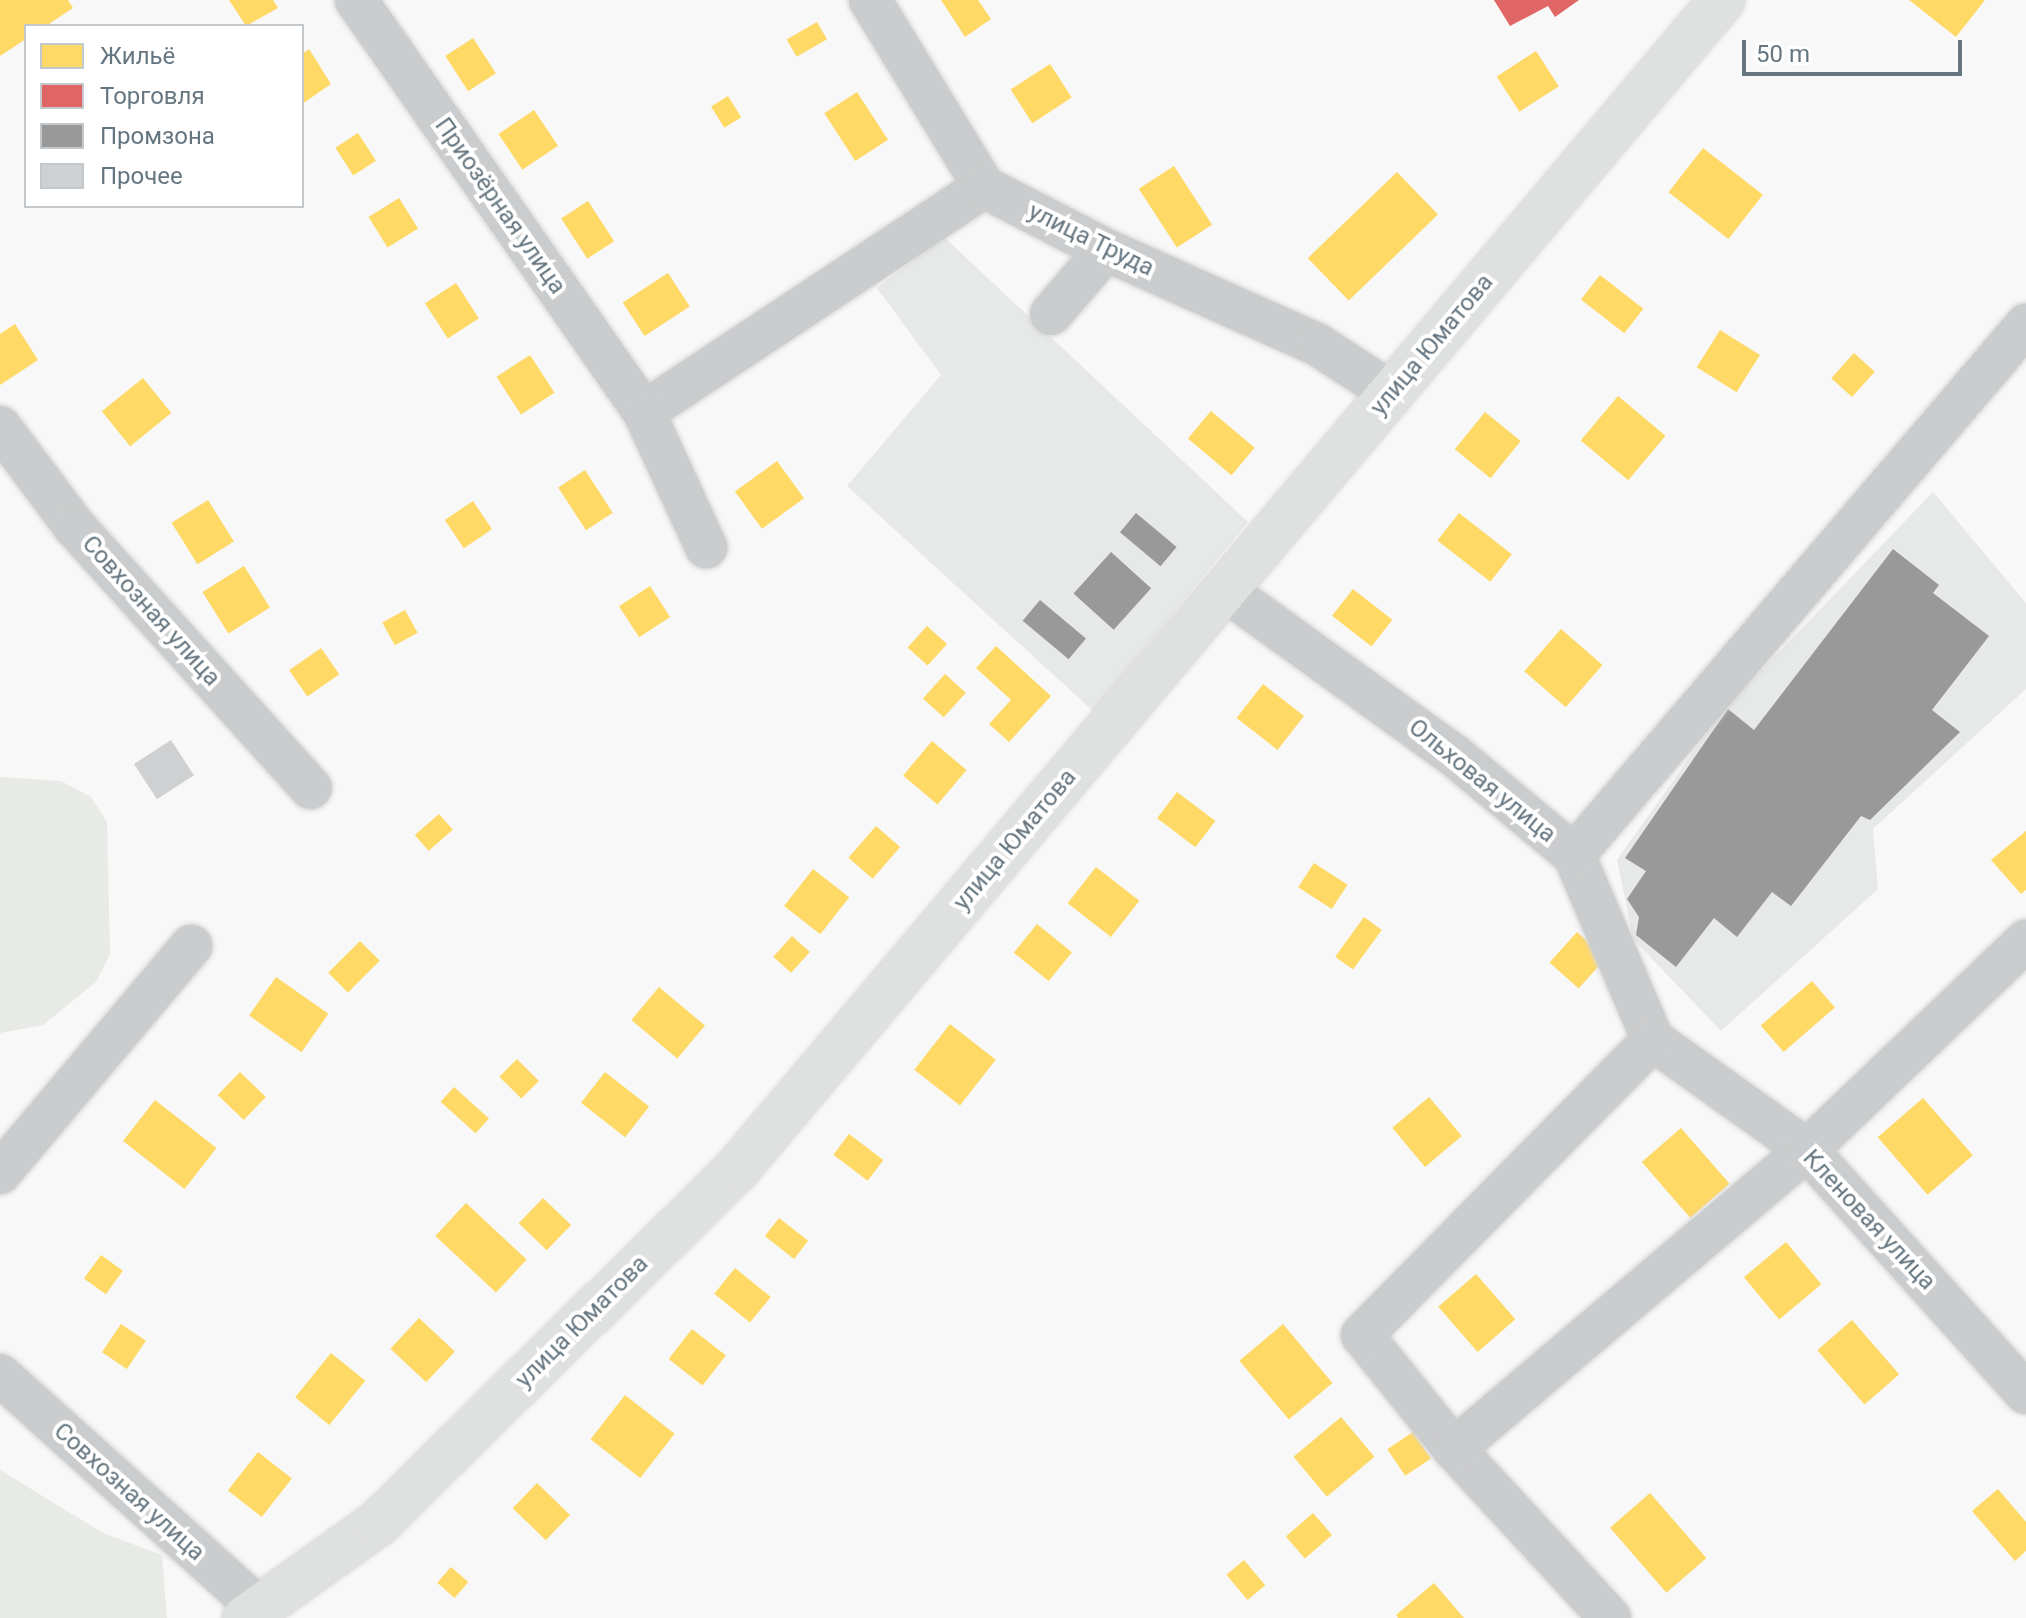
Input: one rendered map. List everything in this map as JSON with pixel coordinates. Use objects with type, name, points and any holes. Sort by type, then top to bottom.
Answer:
[{"type":"main road","name":"улица Юматова","points":[[252,1613],[378,1523],[737,1169],[1722,0]]},
{"type":"street","name":"Приозёрная улица","points":[[356,0],[644,412],[706,547]]},
{"type":"street","points":[[644,412],[984,187],[870,0]]},
{"type":"street","name":"улица Труда","points":[[984,187],[1106,250],[1318,345],[1392,393]]},
{"type":"street","points":[[1051,314],[1106,250]]},
{"type":"street","points":[[1574,855],[2026,325]]},
{"type":"street","name":"Совхозная улица","points":[[0,427],[74,526],[311,788]]},
{"type":"street","name":"Ольховая улица","points":[[1226,591],[1455,756],[1574,855],[1653,1040]]},
{"type":"street","points":[[1454,1449],[1807,1150],[2026,941]]},
{"type":"street","points":[[0,1173],[191,946]]},
{"type":"street","points":[[1610,1618],[1454,1449],[1362,1335],[1653,1040]]},
{"type":"street","name":"Кленовая улица","points":[[1653,1040],[1807,1150],[2026,1393]]},
{"type":"street","name":"Совхозная улица","points":[[0,1375],[252,1613]]},
{"type":"shaded area","points":[[944,237],[1248,522],[1093,711],[847,486],[941,375],[877,288]]},
{"type":"shaded area","points":[[1933,492],[2026,603],[2026,689],[1873,829],[1878,889],[1721,1031],[1633,939],[1617,860],[1723,710]]},
{"type":"shaded area","points":[[0,777],[61,781],[91,797],[107,822],[110,954],[96,982],[43,1025],[0,1033]]},
{"type":"shaded area","points":[[0,1470],[103,1533],[162,1555],[167,1618],[0,1618]]},
{"type":"building: Жильё","points":[[0,0],[68,0],[73,8],[49,24],[24,24],[24,40],[0,56]]},
{"type":"building: Жильё","points":[[229,0],[273,0],[278,8],[245,24]]},
{"type":"building: Жильё","points":[[941,0],[978,0],[991,19],[965,37]]},
{"type":"building: Жильё","points":[[1909,0],[1985,0],[1956,37]]},
{"type":"building: Жильё","points":[[817,22],[827,39],[797,57],[787,40]]},
{"type":"building: Жильё","points":[[473,38],[496,73],[468,91],[445,56]]},
{"type":"building: Жильё","points":[[309,49],[331,84],[304,103],[304,53]]},
{"type":"building: Жильё","points":[[1536,51],[1559,86],[1519,112],[1497,77]]},
{"type":"building: Жильё","points":[[1050,64],[1072,98],[1032,123],[1011,90]]},
{"type":"building: Жильё","points":[[857,92],[888,140],[855,161],[824,113]]},
{"type":"building: Жильё","points":[[728,96],[741,117],[724,128],[711,107]]},
{"type":"building: Жильё","points":[[534,110],[558,146],[522,170],[498,134]]},
{"type":"building: Жильё","points":[[358,133],[376,161],[353,175],[335,148]]},
{"type":"building: Жильё","points":[[1703,148],[1763,195],[1728,239],[1669,192]]},
{"type":"building: Жильё","points":[[1174,166],[1212,225],[1177,248],[1139,189]]},
{"type":"building: Жильё","points":[[1397,172],[1438,214],[1349,301],[1308,258]]},
{"type":"building: Жильё","points":[[399,198],[418,229],[388,248],[368,217]]},
{"type":"building: Жильё","points":[[588,201],[614,241],[587,259],[561,218]]},
{"type":"building: Жильё","points":[[668,273],[690,307],[644,336],[623,302]]},
{"type":"building: Жильё","points":[[1600,275],[1643,309],[1624,333],[1581,299]]},
{"type":"building: Жильё","points":[[456,283],[479,318],[448,338],[425,303]]},
{"type":"building: Жильё","points":[[15,324],[38,360],[0,385],[0,334]]},
{"type":"building: Жильё","points":[[1720,330],[1760,355],[1737,392],[1697,367]]},
{"type":"building: Жильё","points":[[1854,353],[1875,372],[1852,397],[1831,378]]},
{"type":"building: Жильё","points":[[530,355],[555,393],[521,415],[496,377]]},
{"type":"building: Жильё","points":[[143,378],[171,413],[130,446],[102,411]]},
{"type":"building: Жильё","points":[[1618,396],[1665,436],[1628,480],[1581,440]]},
{"type":"building: Жильё","points":[[1211,411],[1255,448],[1232,475],[1188,439]]},
{"type":"building: Жильё","points":[[1485,412],[1521,441],[1491,478],[1455,449]]},
{"type":"building: Жильё","points":[[777,461],[804,498],[762,529],[735,492]]},
{"type":"building: Жильё","points":[[585,470],[613,513],[586,530],[558,487]]},
{"type":"building: Жильё","points":[[208,500],[234,542],[197,564],[172,523]]},
{"type":"building: Жильё","points":[[473,501],[492,529],[464,548],[445,520]]},
{"type":"building: Жильё","points":[[1459,513],[1512,554],[1490,582],[1437,541]]},
{"type":"building: Жильё","points":[[244,566],[270,608],[228,634],[202,592]]},
{"type":"building: Жильё","points":[[650,586],[670,617],[639,637],[619,606]]},
{"type":"building: Жильё","points":[[1353,589],[1392,620],[1371,647],[1332,616]]},
{"type":"building: Жильё","points":[[405,610],[418,633],[395,645],[382,623]]},
{"type":"building: Жильё","points":[[927,626],[947,644],[928,666],[908,648]]},
{"type":"building: Жильё","points":[[1561,629],[1603,665],[1566,707],[1524,671]]},
{"type":"building: Жильё","points":[[996,646],[1051,696],[1009,742],[989,724],[1011,700],[976,668]]},
{"type":"building: Жильё","points":[[321,648],[339,674],[307,697],[289,670]]},
{"type":"building: Жильё","points":[[945,674],[966,693],[944,717],[923,699]]},
{"type":"building: Жильё","points":[[1263,684],[1304,716],[1278,750],[1237,718]]},
{"type":"building: Жильё","points":[[932,741],[966,770],[938,804],[903,775]]},
{"type":"building: Жильё","points":[[1177,792],[1215,821],[1195,847],[1157,818]]},
{"type":"building: Жильё","points":[[439,814],[453,830],[429,851],[415,835]]},
{"type":"building: Жильё","points":[[876,826],[900,847],[873,879],[848,858]]},
{"type":"building: Жильё","points":[[2026,831],[2026,890],[2021,894],[1991,860]]},
{"type":"building: Жильё","points":[[1314,863],[1348,885],[1332,909],[1298,887]]},
{"type":"building: Жильё","points":[[1096,867],[1139,901],[1111,937],[1068,903]]},
{"type":"building: Жильё","points":[[813,869],[849,897],[820,934],[784,906]]},
{"type":"building: Жильё","points":[[1364,917],[1382,930],[1353,970],[1335,957]]},
{"type":"building: Жильё","points":[[1037,924],[1072,952],[1049,981],[1014,953]]},
{"type":"building: Жильё","points":[[1577,932],[1606,958],[1579,989],[1550,962]]},
{"type":"building: Жильё","points":[[792,936],[810,952],[791,973],[773,957]]},
{"type":"building: Жильё","points":[[360,941],[380,961],[348,993],[328,973]]},
{"type":"building: Жильё","points":[[276,977],[328,1014],[301,1052],[249,1016]]},
{"type":"building: Жильё","points":[[1812,981],[1835,1007],[1784,1052],[1761,1026]]},
{"type":"building: Жильё","points":[[659,987],[705,1026],[677,1059],[631,1020]]},
{"type":"building: Жильё","points":[[950,1024],[996,1060],[960,1105],[914,1070]]},
{"type":"building: Жильё","points":[[517,1059],[539,1081],[521,1099],[499,1077]]},
{"type":"building: Жильё","points":[[240,1072],[266,1097],[244,1120],[218,1095]]},
{"type":"building: Жильё","points":[[605,1072],[649,1106],[625,1137],[581,1103]]},
{"type":"building: Жильё","points":[[454,1087],[489,1118],[476,1133],[441,1102]]},
{"type":"building: Жильё","points":[[1429,1097],[1462,1136],[1425,1167],[1392,1128]]},
{"type":"building: Жильё","points":[[1923,1098],[1973,1155],[1928,1195],[1878,1137]]},
{"type":"building: Жильё","points":[[155,1100],[216,1148],[184,1189],[123,1141]]},
{"type":"building: Жильё","points":[[1681,1128],[1730,1184],[1690,1218],[1642,1162]]},
{"type":"building: Жильё","points":[[849,1134],[883,1160],[868,1181],[833,1155]]},
{"type":"building: Жильё","points":[[543,1198],[571,1225],[547,1250],[519,1223]]},
{"type":"building: Жильё","points":[[466,1203],[527,1260],[496,1293],[435,1236]]},
{"type":"building: Жильё","points":[[779,1218],[808,1241],[794,1259],[765,1236]]},
{"type":"building: Жильё","points":[[1786,1242],[1821,1284],[1779,1319],[1744,1277]]},
{"type":"building: Жильё","points":[[101,1255],[123,1271],[106,1294],[84,1278]]},
{"type":"building: Жильё","points":[[735,1268],[771,1297],[750,1323],[714,1294]]},
{"type":"building: Жильё","points":[[1476,1274],[1515,1319],[1478,1352],[1438,1307]]},
{"type":"building: Жильё","points":[[419,1318],[455,1351],[426,1382],[390,1349]]},
{"type":"building: Жильё","points":[[1852,1320],[1899,1374],[1865,1405],[1817,1350]]},
{"type":"building: Жильё","points":[[121,1324],[146,1341],[127,1369],[102,1352]]},
{"type":"building: Жильё","points":[[1283,1324],[1332,1383],[1289,1420],[1239,1361]]},
{"type":"building: Жильё","points":[[692,1329],[726,1355],[702,1385],[669,1359]]},
{"type":"building: Жильё","points":[[331,1353],[365,1381],[329,1425],[295,1397]]},
{"type":"building: Жильё","points":[[625,1395],[675,1434],[640,1478],[591,1439]]},
{"type":"building: Жильё","points":[[1341,1417],[1374,1457],[1327,1497],[1294,1457]]},
{"type":"building: Жильё","points":[[1413,1432],[1431,1459],[1405,1476],[1387,1449]]},
{"type":"building: Жильё","points":[[258,1452],[292,1478],[262,1517],[228,1491]]},
{"type":"building: Жильё","points":[[537,1483],[570,1515],[546,1540],[513,1508]]},
{"type":"building: Жильё","points":[[1998,1489],[2026,1522],[2026,1551],[2015,1561],[1972,1511]]},
{"type":"building: Жильё","points":[[1650,1493],[1706,1558],[1666,1593],[1610,1528]]},
{"type":"building: Жильё","points":[[1313,1513],[1332,1535],[1305,1559],[1286,1537]]},
{"type":"building: Жильё","points":[[1244,1560],[1265,1585],[1248,1600],[1226,1575]]},
{"type":"building: Жильё","points":[[451,1567],[468,1582],[455,1598],[437,1583]]},
{"type":"building: Жильё","points":[[1434,1583],[1464,1618],[1398,1618],[1396,1615]]},
{"type":"building: Торговля","points":[[1494,0],[1579,0],[1555,17],[1548,6],[1510,26]]},
{"type":"building: Промзона","points":[[1136,513],[1177,547],[1161,566],[1120,532]]},
{"type":"building: Промзона","points":[[1893,549],[1939,585],[1933,593],[1989,636],[1932,710],[1960,732],[1870,820],[1861,816],[1791,906],[1772,892],[1737,937],[1714,918],[1676,967],[1636,935],[1639,917],[1627,899],[1646,871],[1625,858],[1728,709],[1754,730]]},
{"type":"building: Промзона","points":[[1111,552],[1151,588],[1114,630],[1074,594]]},
{"type":"building: Промзона","points":[[1040,600],[1086,639],[1069,659],[1023,621]]},
{"type":"building: Прочее","points":[[171,740],[194,775],[157,799],[134,764]]}]
